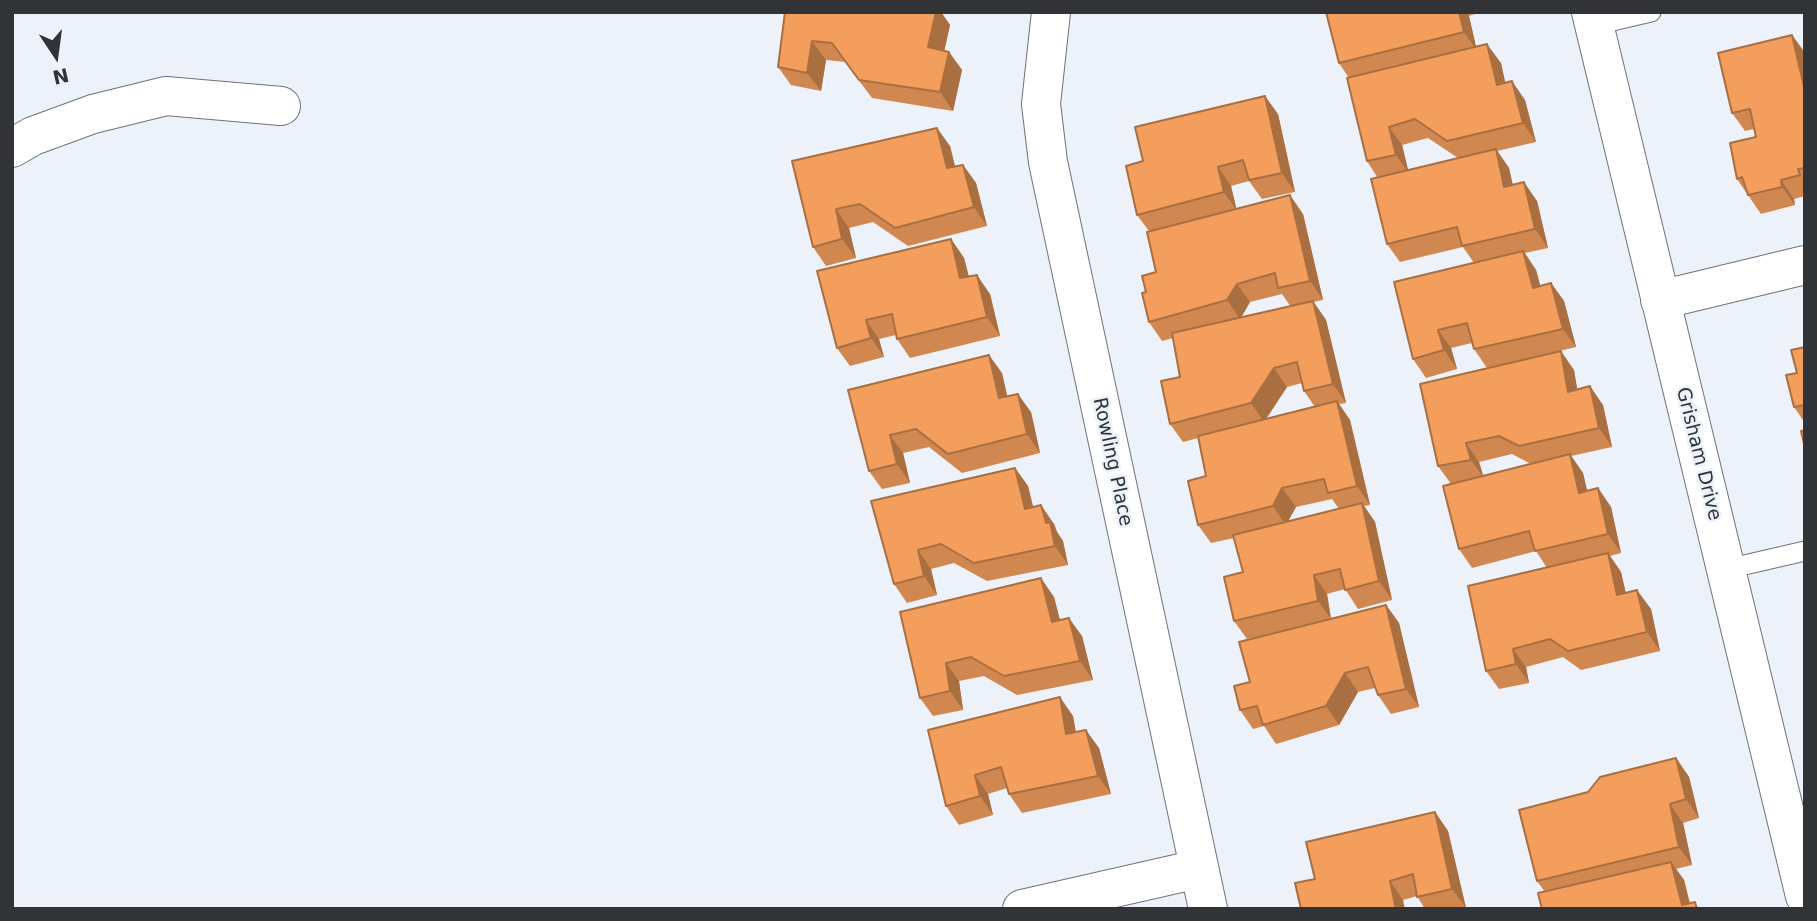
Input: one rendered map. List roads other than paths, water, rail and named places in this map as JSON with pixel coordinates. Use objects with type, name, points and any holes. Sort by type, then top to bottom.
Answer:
[{"type":"street","name":"Rowling Place","points":[[1051,12],[1041,104],[1048,162],[1208,909]]},
{"type":"street","name":"Grisham Drive","points":[[1593,19],[1727,569],[1799,842],[1805,896]]},
{"type":"street","points":[[12,148],[33,136],[93,114],[166,96],[281,106]]},
{"type":"street","points":[[1660,300],[1805,265]]},
{"type":"street","points":[[1022,909],[1198,869]]},
{"type":"lane","points":[[1593,19],[1651,12]]},
{"type":"lane","points":[[1727,569],[1805,551]]}]
